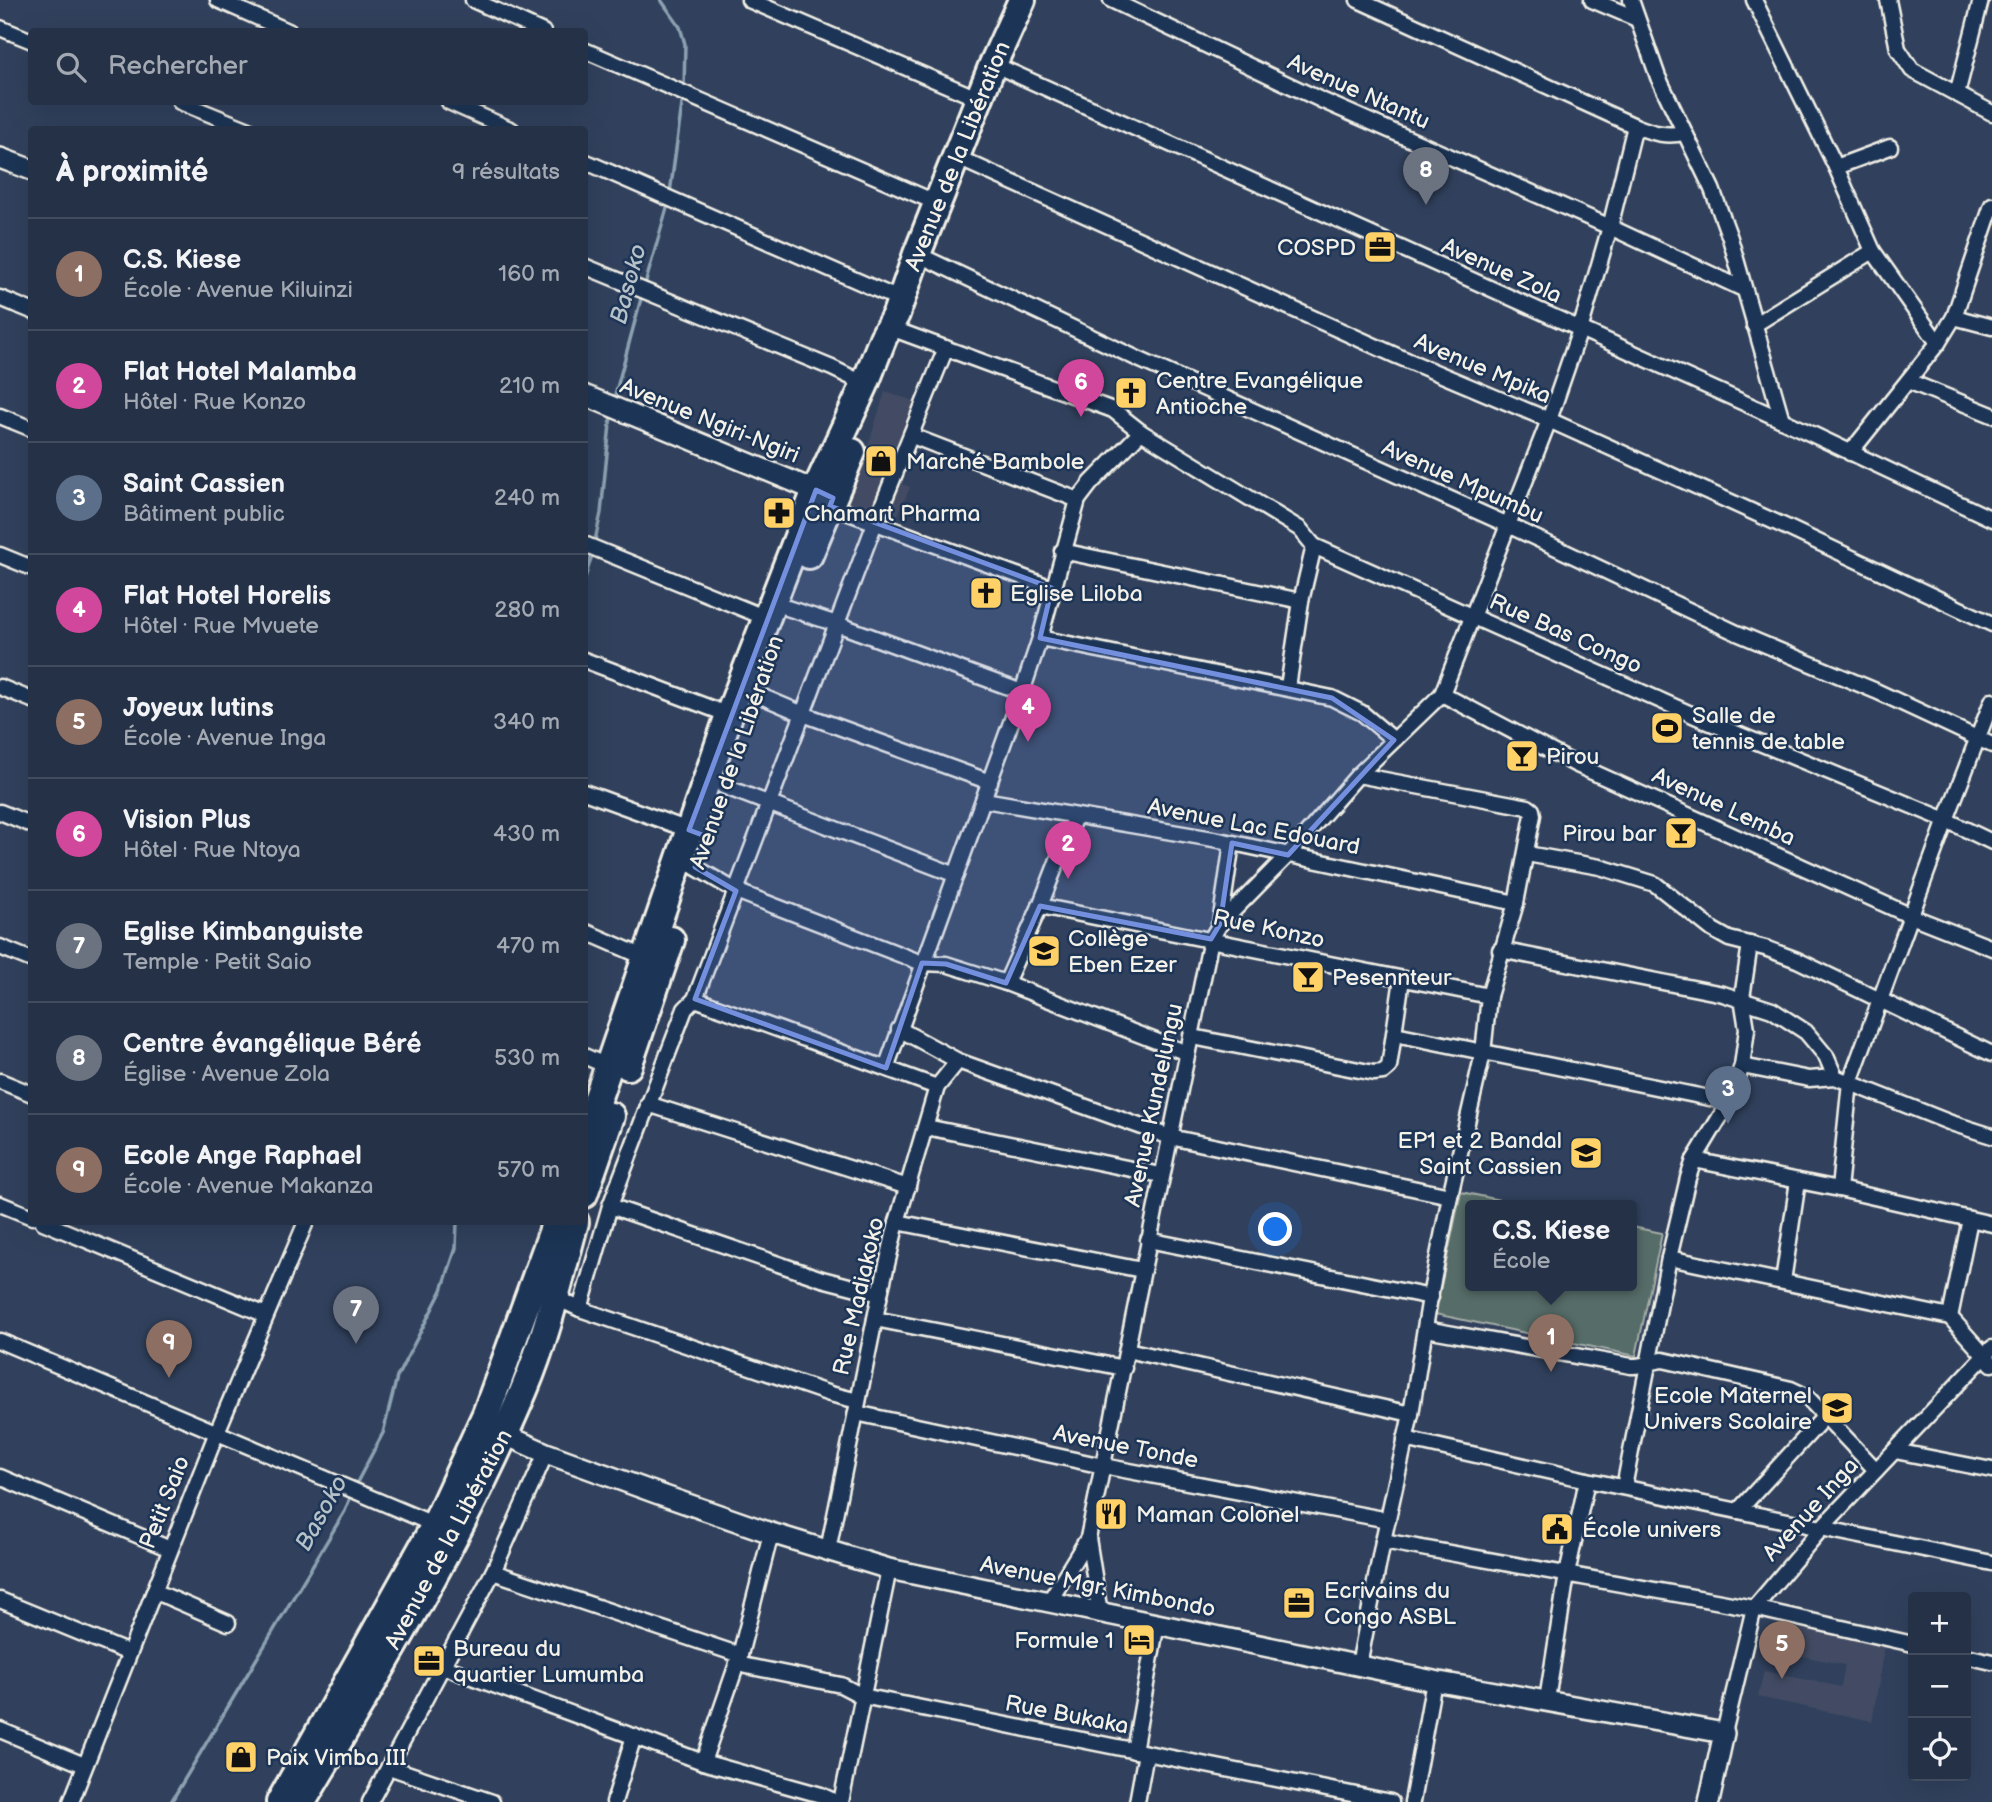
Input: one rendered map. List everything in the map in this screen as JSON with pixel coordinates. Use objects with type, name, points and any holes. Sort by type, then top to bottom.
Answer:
[{"type":"highway","name":"Avenue de la Libération","points":[[588,1183],[695,867],[697,833],[729,715],[877,388],[895,318],[917,254],[1020,0]]},
{"type":"highway","name":"Avenue de la Libération","points":[[826,498],[864,384],[895,318]]},
{"type":"highway","name":"Avenue de la Libération","points":[[588,1127],[646,958],[697,833],[723,786],[756,694],[777,613]]},
{"type":"highway","name":"Avenue de la Libération","points":[[302,1802],[446,1529],[492,1429],[511,1349],[554,1225]]},
{"type":"highway","name":"Avenue de la Libération","points":[[492,1429],[524,1389],[574,1225]]},
{"type":"highway","name":"Avenue de la Libération","points":[[280,1802],[446,1529]]},
{"type":"street","points":[[218,0],[281,28]]},
{"type":"street","points":[[472,0],[534,28]]},
{"type":"street","points":[[749,0],[979,99]]},
{"type":"street","name":"Avenue Ntantu","points":[[1111,0],[1321,100],[1610,227],[1743,289]]},
{"type":"street","points":[[1358,0],[1635,126],[1670,136],[1684,134]]},
{"type":"street","points":[[1592,0],[1637,19]]},
{"type":"street","points":[[1631,0],[1658,77],[1713,189],[1730,238],[1782,420]]},
{"type":"street","points":[[1754,0],[1874,251],[1938,343]]},
{"type":"street","points":[[1888,0],[1898,49],[1912,69],[1992,113]]},
{"type":"street","points":[[1957,94],[1981,0]]},
{"type":"street","points":[[0,28],[28,39]]},
{"type":"street","points":[[588,52],[937,203]]},
{"type":"street","name":"Avenue Zola","points":[[993,64],[1782,420],[1992,519]]},
{"type":"street","points":[[187,105],[239,126]]},
{"type":"street","points":[[456,105],[503,126]]},
{"type":"street","points":[[1442,694],[1549,420],[1580,330],[1610,227],[1635,126]]},
{"type":"street","points":[[1836,167],[1890,147]]},
{"type":"street","name":"Avenue Mpika","points":[[956,157],[1372,345],[1549,420],[1992,624]]},
{"type":"street","points":[[0,158],[28,168]]},
{"type":"street","name":"Rue Bas Congo","points":[[588,163],[681,204],[946,348],[1113,410],[1141,432],[1300,529],[1314,547],[1711,723],[1992,842]]},
{"type":"street","points":[[1850,453],[1938,343],[1954,317],[1991,214]]},
{"type":"street","points":[[1754,325],[1874,251]]},
{"type":"street","name":"Avenue Mpumbu","points":[[917,254],[1138,359],[1737,633],[1992,744]]},
{"type":"street","points":[[588,268],[832,368],[864,384]]},
{"type":"street","points":[[0,298],[28,309]]},
{"type":"street","points":[[1954,317],[1992,327]]},
{"type":"street","points":[[580,1309],[610,1206],[648,1104],[685,1009],[695,999],[875,523],[946,348]]},
{"type":"street","points":[[1908,381],[1992,415]]},
{"type":"street","name":"Avenue Ngiri-Ngiri","points":[[591,398],[826,498]]},
{"type":"street","points":[[0,416],[28,427]]},
{"type":"street","points":[[886,1068],[1040,638],[1078,500],[1141,432]]},
{"type":"street","points":[[912,436],[1078,500]]},
{"type":"street","points":[[826,498],[875,523],[1052,588]]},
{"type":"street","points":[[588,545],[777,613],[837,624],[1021,692]]},
{"type":"street","points":[[1288,687],[1300,601],[1314,547]]},
{"type":"street","points":[[1062,551],[1300,601]]},
{"type":"street","points":[[0,555],[28,566]]},
{"type":"street","points":[[1040,638],[1332,698],[1362,713],[1394,740]]},
{"type":"street","points":[[588,662],[729,715]]},
{"type":"street","points":[[0,687],[28,699]]},
{"type":"street","points":[[756,694],[803,714],[990,782]]},
{"type":"street","name":"Avenue Kundelungu","points":[[1049,1602],[1088,1538],[1211,939],[1220,924],[1287,855],[1358,775],[1442,694]]},
{"type":"street","name":"Avenue Lemba","points":[[1442,694],[1575,764],[1911,916],[1992,948]]},
{"type":"street","points":[[1839,1189],[1850,1082],[1945,820],[1992,701]]},
{"type":"street","points":[[1358,775],[1528,807],[1533,816],[1516,902],[1500,950],[1489,996],[1483,1053],[1450,1196],[1411,1414],[1359,1665]]},
{"type":"street","points":[[723,786],[956,874]]},
{"type":"street","points":[[588,793],[697,833]]},
{"type":"street","name":"Avenue Lac Edouard","points":[[984,800],[1232,843],[1516,902]]},
{"type":"street","points":[[0,812],[28,823]]},
{"type":"street","points":[[1006,983],[1075,816]]},
{"type":"street","points":[[1220,924],[1232,843]]},
{"type":"street","points":[[1527,854],[1600,867],[1655,884],[1728,939],[1797,960],[1992,1054]]},
{"type":"street","points":[[695,867],[736,891],[922,963],[946,964],[1006,983],[1187,1054]]},
{"type":"street","name":"Rue Konzo","points":[[1040,906],[1489,996]]},
{"type":"street","points":[[588,933],[646,958]]},
{"type":"street","points":[[1624,1487],[1669,1258],[1694,1160],[1729,1102],[1742,1066],[1747,1029],[1742,998],[1750,944]]},
{"type":"street","points":[[0,947],[28,958]]},
{"type":"street","points":[[1500,950],[1742,998],[1772,1010],[1806,1032],[1826,1056],[1835,1077]]},
{"type":"street","points":[[1192,1037],[1374,1073],[1383,1072],[1389,1067],[1402,979]]},
{"type":"street","points":[[695,999],[937,1087]]},
{"type":"street","points":[[900,1029],[958,1061],[1170,1138],[1450,1196]]},
{"type":"street","points":[[1395,1034],[1729,1102]]},
{"type":"street","points":[[588,1058],[609,1067]]},
{"type":"street","name":"Rue Madiakoko","points":[[828,1550],[897,1222],[937,1087],[958,1061]]},
{"type":"street","points":[[1742,1066],[1809,1079],[1835,1077],[1951,1124],[1992,1136]]},
{"type":"street","points":[[0,1081],[28,1092]]},
{"type":"street","points":[[648,1104],[908,1187]]},
{"type":"street","points":[[926,1126],[1161,1175]]},
{"type":"street","points":[[1694,1160],[1992,1224]]},
{"type":"street","points":[[1783,1281],[1798,1181]]},
{"type":"street","points":[[0,1204],[28,1215]]},
{"type":"street","points":[[610,1206],[822,1279],[880,1294]]},
{"type":"street","points":[[1950,1317],[1970,1219]]},
{"type":"street","points":[[897,1222],[1142,1270]]},
{"type":"street","points":[[50,1225],[266,1315]]},
{"type":"street","name":"Petit Saio","points":[[71,1802],[217,1432],[305,1225]]},
{"type":"street","points":[[1148,1240],[1431,1297]]},
{"type":"street","points":[[1669,1258],[1950,1317],[1989,1356]]},
{"type":"street","name":"Avenue Tonde","points":[[554,1297],[580,1309],[830,1394],[857,1407],[1103,1465],[1388,1520]]},
{"type":"street","points":[[875,1319],[1124,1368]]},
{"type":"street","points":[[1426,1329],[1631,1366],[1662,1360],[1774,1384],[1806,1396],[1875,1470]]},
{"type":"street","points":[[0,1341],[446,1529]]},
{"type":"street","points":[[1127,1350],[1411,1414]]},
{"type":"street","name":"Avenue Inga","points":[[1724,1733],[1754,1608],[1822,1527],[1875,1470],[1989,1356]]},
{"type":"street","points":[[1738,1511],[1825,1416]]},
{"type":"street","name":"Avenue Mgr. Kimbondo","points":[[492,1429],[546,1453],[771,1533],[889,1569],[1434,1681],[1724,1733]]},
{"type":"street","points":[[1405,1439],[1587,1480],[1992,1563]]},
{"type":"street","points":[[1895,1451],[1992,1470]]},
{"type":"street","points":[[370,1802],[493,1572],[546,1453]]},
{"type":"street","points":[[0,1478],[170,1549]]},
{"type":"street","points":[[1547,1700],[1567,1574],[1587,1480]]},
{"type":"street","points":[[703,1762],[738,1660],[771,1533]]},
{"type":"street","points":[[1088,1538],[1100,1613]]},
{"type":"street","points":[[1383,1541],[1754,1608],[1908,1643]]},
{"type":"street","points":[[442,1666],[703,1762],[839,1802],[889,1569]]},
{"type":"street","name":"Rue Bukaka","points":[[493,1572],[738,1660],[841,1685],[862,1696],[1391,1802]]},
{"type":"street","points":[[153,1591],[228,1623]]},
{"type":"street","points":[[0,1600],[129,1653]]},
{"type":"street","points":[[1137,1802],[1140,1752],[1157,1623]]},
{"type":"street","points":[[1971,1657],[1992,1662]]},
{"type":"street","points":[[1412,1802],[1434,1681]]},
{"type":"street","points":[[0,1730],[84,1765]]},
{"type":"street","points":[[1709,1802],[1724,1733]]},
{"type":"street","points":[[614,1802],[634,1736]]},
{"type":"street","points":[[389,1767],[492,1802]]},
{"type":"highlighted area","points":[[816,490],[833,498],[830,506],[1052,588],[1040,638],[1332,698],[1394,740],[1288,855],[1232,843],[1220,924],[1211,939],[1040,906],[1006,983],[946,964],[922,963],[886,1068],[695,999],[736,891],[695,867],[705,836],[689,830]]},
{"type":"shaded area","name":"Marché Bambole","points":[[885,392],[924,404],[894,481],[910,487],[895,522],[842,504],[869,443]]},
{"type":"shaded area","points":[[1780,1625],[1885,1646],[1872,1721],[1758,1697],[1764,1671],[1841,1687],[1845,1665],[1775,1650]]},
{"type":"green space","points":[[1461,1192],[1500,1200],[1465,1200],[1465,1291],[1637,1291],[1637,1228],[1662,1233],[1636,1356],[1435,1314]]},
{"type":"waterway","name":"Basoko","points":[[661,0],[680,27],[685,44],[684,89]]},
{"type":"waterway","name":"Basoko","points":[[670,193],[683,97]]},
{"type":"waterway","name":"Basoko","points":[[644,288],[669,201]]},
{"type":"waterway","name":"Basoko","points":[[614,399],[642,295]]},
{"type":"waterway","name":"Basoko","points":[[594,545],[601,513],[611,414]]},
{"type":"waterway","name":"Basoko","points":[[588,568],[593,552]]},
{"type":"waterway","name":"Basoko","points":[[354,1488],[383,1433],[397,1377],[442,1290],[456,1248],[457,1225]]},
{"type":"waterway","name":"Basoko","points":[[171,1802],[345,1511],[351,1495]]},
{"type":"place","name":"Centre évangélique Béré","points":[[1426,205]]},
{"type":"place","name":"COSPD","points":[[1380,247]]},
{"type":"place","name":"Centre Evangélique Antioche","points":[[1131,393]]},
{"type":"place","name":"Vision Plus","points":[[1081,417]]},
{"type":"place","name":"Marché Bambole","points":[[881,461]]},
{"type":"place","name":"Chamart Pharma","points":[[779,513]]},
{"type":"place","name":"Eglise Liloba","points":[[986,593]]},
{"type":"place","name":"Salle de tennis de table","points":[[1667,728]]},
{"type":"place","name":"Flat Hotel Horelis","points":[[1028,742]]},
{"type":"place","name":"Pirou","points":[[1522,756]]},
{"type":"place","name":"Pirou bar","points":[[1681,833]]},
{"type":"place","name":"Flat Hotel Malamba","points":[[1068,879]]},
{"type":"place","name":"Collège Eben Ezer","points":[[1044,951]]},
{"type":"place","name":"Pesennteur","points":[[1308,977]]},
{"type":"place","name":"Saint Cassien","points":[[1728,1124]]},
{"type":"place","name":"EP1 et 2 Bandal Saint Cassien","points":[[1586,1153]]},
{"type":"place","name":"Eglise Kimbanguiste","points":[[356,1344]]},
{"type":"place","name":"C.S. Kiese","points":[[1551,1372]]},
{"type":"place","name":"Ecole Ange Raphael","points":[[169,1378]]},
{"type":"place","name":"Ecole Maternel Univers Scolaire","points":[[1837,1408]]},
{"type":"place","name":"Maman Colonel","points":[[1111,1514]]},
{"type":"place","name":"École univers","points":[[1557,1529]]},
{"type":"place","name":"Ecrivains du Congo ASBL","points":[[1299,1603]]},
{"type":"place","name":"Formule 1","points":[[1139,1640]]},
{"type":"place","name":"Bureau du quartier Lumumba","points":[[429,1661]]},
{"type":"place","name":"Joyeux lutins","points":[[1782,1679]]},
{"type":"place","name":"Paix Vimba III","points":[[241,1757]]}]
